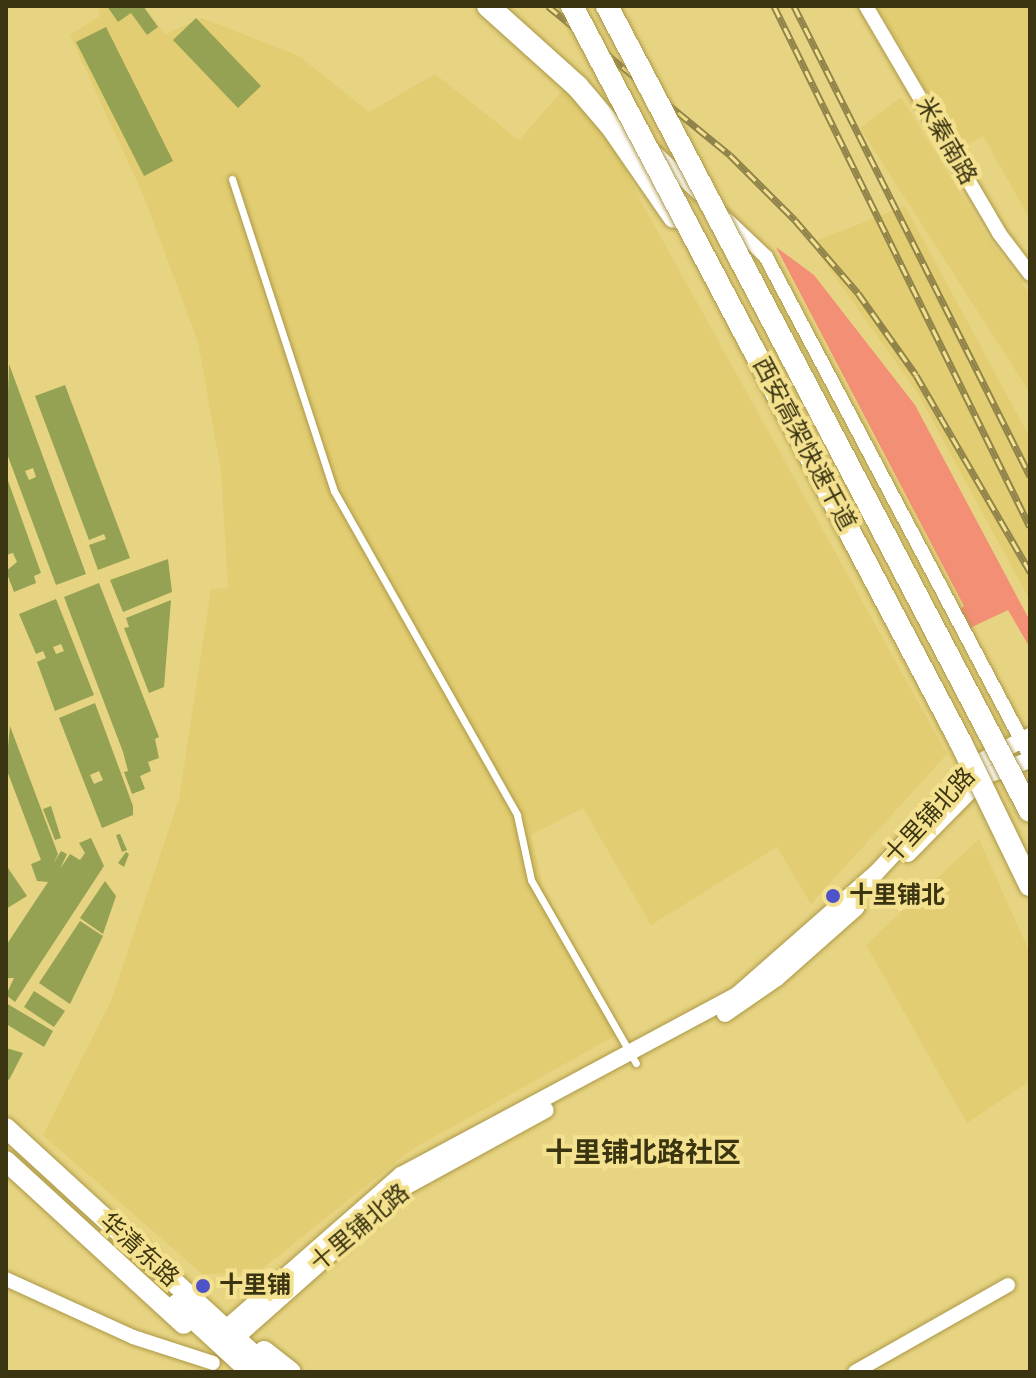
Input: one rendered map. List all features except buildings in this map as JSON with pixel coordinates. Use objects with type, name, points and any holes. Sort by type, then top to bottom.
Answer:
[{"type":"highway","points":[[488,6],[557,66],[612,127],[736,315]]},
{"type":"highway","name":"西安高架快速干道","points":[[572,6],[997,812],[1030,885]]},
{"type":"highway","name":"西安高架快速干道","points":[[609,6],[1030,811]]},
{"type":"main road","points":[[6,1112],[173,1267],[193,1299]]},
{"type":"main road","name":"华清东路","points":[[6,1128],[193,1299],[221,1350],[272,1372]]},
{"type":"main road","name":"华清东路","points":[[6,1145],[221,1350],[251,1372]]},
{"type":"main road","points":[[6,1161],[183,1324],[221,1350],[268,1352],[291,1372]]},
{"type":"street","name":"米秦南路","points":[[866,6],[999,233],[1030,274]]},
{"type":"street","points":[[597,97],[766,257],[1026,738],[1030,758]]},
{"type":"street","name":"十里铺北路","points":[[221,1350],[407,1186],[633,1058],[718,1007],[756,980],[876,873],[979,762],[1026,738]]},
{"type":"street","name":"十里铺北路","points":[[633,1058],[752,998],[859,904],[972,786],[1030,758]]},
{"type":"street","points":[[6,1279],[133,1337],[221,1350]]},
{"type":"street","points":[[855,1372],[1008,1285]]},
{"type":"lane","points":[[232,179],[334,491],[517,815],[531,880],[633,1058]]},
{"type":"shaded area","points":[[98,6],[144,6],[165,34],[202,18],[299,56],[369,112],[435,74],[519,140],[569,83],[591,100],[643,205],[947,754],[811,904],[777,847],[651,925],[583,808],[531,835],[543,887],[622,1032],[411,1150],[257,1273],[202,1274],[43,1135],[111,1001],[179,799],[211,589],[228,588],[221,471],[198,342],[144,197],[70,35],[100,16]]},
{"type":"shaded area","points":[[877,6],[1030,6],[1030,219],[983,136],[960,149]]},
{"type":"shaded area","points":[[901,97],[988,238],[1030,294],[1030,393],[860,128]]},
{"type":"shaded area","points":[[905,206],[1030,438],[1030,600],[917,392],[811,243]]},
{"type":"shaded area","points":[[776,247],[814,275],[915,405],[1030,621],[1030,648],[1008,610],[970,628],[959,610],[964,606]]},
{"type":"shaded area","points":[[979,839],[1030,953],[1030,1081],[967,1123],[866,945]]},
{"type":"railway","points":[[548,6],[730,155],[795,220],[858,293],[916,375],[1030,572]]},
{"type":"railway","points":[[774,6],[1030,527]]},
{"type":"railway","points":[[794,6],[1030,476]]},
{"type":"place","name":"十里铺北","points":[[833,896]]},
{"type":"place","name":"十里铺","points":[[203,1286]]},
{"type":"district","name":"十里铺北路社区","points":[[643,1153]]}]
